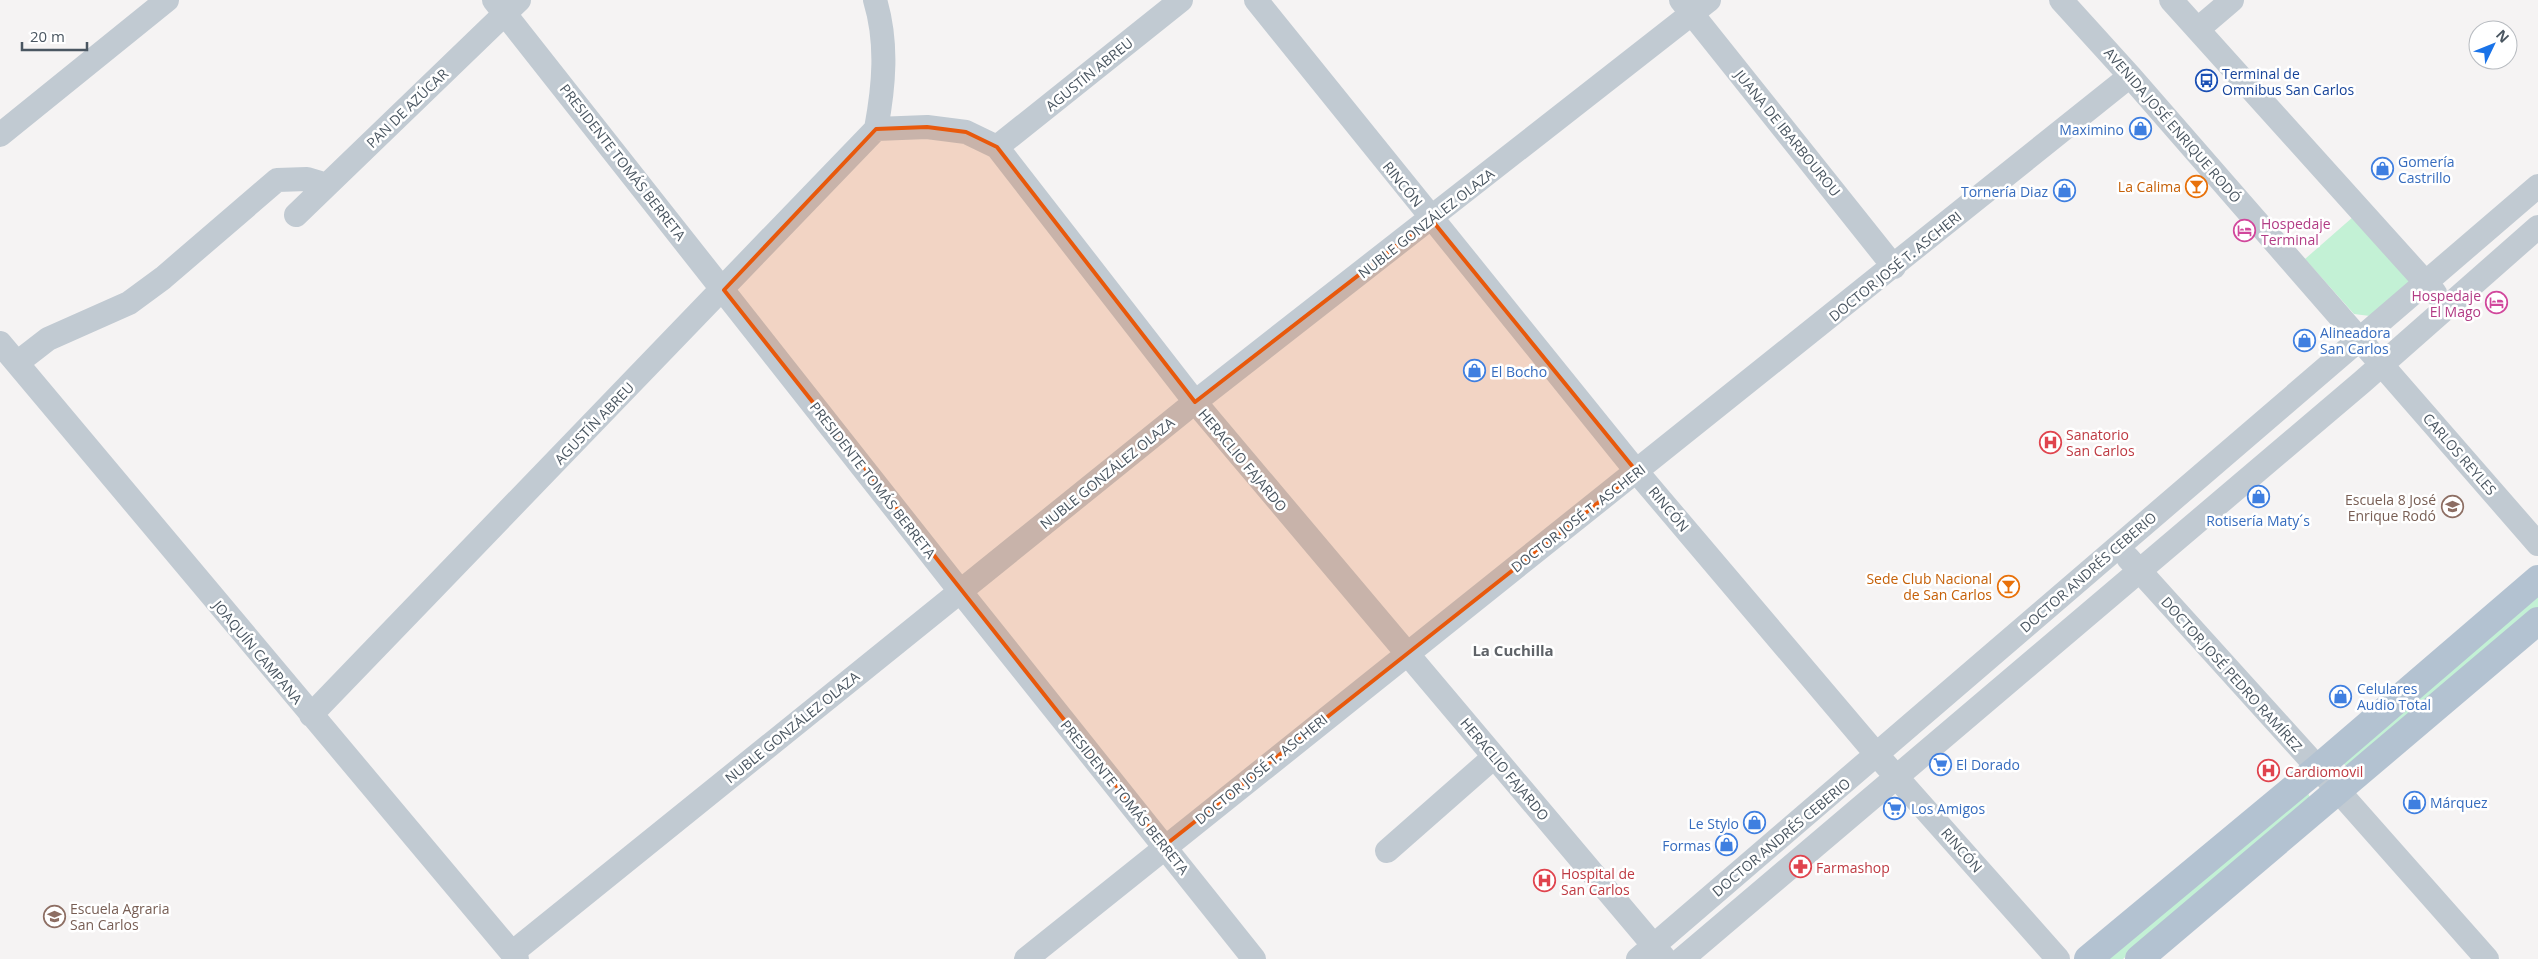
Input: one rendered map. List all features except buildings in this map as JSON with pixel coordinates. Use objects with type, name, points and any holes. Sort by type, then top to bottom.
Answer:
[{"type":"main road","points":[[2088,959],[2318,768],[2538,579]]},
{"type":"main road","points":[[2139,959],[2339,792],[2538,621]]},
{"type":"street","points":[[0,135],[167,0]]},
{"type":"street","points":[[875,0],[880,16],[884,50],[884,79],[876,129]]},
{"type":"street","name":"AGUSTÍN ABREU","points":[[997,147],[1182,0]]},
{"type":"street","name":"RINCÓN","points":[[1256,0],[1431,219],[1638,472],[1877,755],[2058,959]]},
{"type":"street","name":"AVENIDA JOSÉ ENRIQUE RODÓ","points":[[2061,0],[2130,76],[2382,365]]},
{"type":"street","points":[[2171,0],[2447,308]]},
{"type":"street","points":[[2198,29],[2232,0]]},
{"type":"street","name":"NUBLE GONZÁLEZ OLAZA","points":[[514,956],[960,591],[1195,402],[1431,219],[1694,4]]},
{"type":"street","name":"JUANA DE IBARBOUROU","points":[[1694,4],[1894,266]]},
{"type":"street","name":"PAN DE AZÚCAR","points":[[296,215],[506,5]]},
{"type":"street","name":"PRESIDENTE TOMÁS BERRETA","points":[[506,5],[724,290],[960,591],[1254,959]]},
{"type":"street","name":"DOCTOR JOSÉ T. ASCHERI","points":[[1026,959],[1164,846],[1406,653],[1638,472],[2130,76]]},
{"type":"street","name":"HERACLIO FAJARDO","points":[[876,129],[919,127],[966,132],[997,147],[1195,402],[1494,757],[1652,954]]},
{"type":"street","name":"AGUSTÍN ABREU","points":[[311,715],[724,290],[876,129]]},
{"type":"street","points":[[17,364],[48,339],[129,303],[163,278],[277,180],[307,179],[326,185]]},
{"type":"street","name":"DOCTOR ANDRÉS CEBERIO","points":[[1652,954],[2117,546],[2538,186]]},
{"type":"street","name":"DOCTOR ANDRÉS CEBERIO","points":[[1682,959],[2138,570],[2382,365],[2538,227]]},
{"type":"street","name":"JOAQUÍN CAMPANA","points":[[0,343],[514,956]]},
{"type":"street","name":"CARLOS REYLES","points":[[2382,365],[2538,544]]},
{"type":"street","name":"DOCTOR JOSÉ PEDRO RAMÍREZ","points":[[2117,546],[2318,768],[2487,959]]},
{"type":"street","points":[[1387,851],[1494,757]]},
{"type":"highlighted area","points":[[927,127],[966,132],[997,147],[1195,402],[1431,219],[1637,472],[1164,846],[724,290],[876,129]]},
{"type":"green space","points":[[2353,217],[2412,280],[2370,316],[2354,314],[2305,259]]},
{"type":"green space","points":[[2538,590],[2538,608],[2347,767],[2343,763]]},
{"type":"green space","points":[[2308,793],[2311,800],[2123,959],[2109,959]]},
{"type":"place","name":"Terminal de Omnibus San Carlos","points":[[2206,81]]},
{"type":"place","name":"Maximino","points":[[2140,129]]},
{"type":"place","name":"Gomería Castrillo","points":[[2382,169]]},
{"type":"place","name":"La Calima","points":[[2197,186]]},
{"type":"place","name":"Tornería Diaz","points":[[2064,191]]},
{"type":"place","name":"Hospedaje Terminal","points":[[2245,231]]},
{"type":"place","name":"Hospedaje El Mago","points":[[2497,303]]},
{"type":"place","name":"Alineadora San Carlos","points":[[2304,340]]},
{"type":"place","name":"El Bocho","points":[[1475,371]]},
{"type":"place","name":"Sanatorio San Carlos","points":[[2050,442]]},
{"type":"place","name":"Rotisería Maty´s","points":[[2258,497]]},
{"type":"place","name":"Escuela 8 José Enrique Rodó","points":[[2452,507]]},
{"type":"place","name":"Sede Club Nacional de San Carlos","points":[[2008,586]]},
{"type":"place","name":"Celulares Audio Total","points":[[2341,696]]},
{"type":"place","name":"El Dorado","points":[[1940,764]]},
{"type":"place","name":"Cardiomovil","points":[[2269,771]]},
{"type":"place","name":"Márquez","points":[[2414,802]]},
{"type":"place","name":"Los Amigos","points":[[1895,808]]},
{"type":"place","name":"Le Stylo","points":[[1755,823]]},
{"type":"place","name":"Formas","points":[[1727,845]]},
{"type":"place","name":"Farmashop","points":[[1800,867]]},
{"type":"place","name":"Hospital de San Carlos","points":[[1545,881]]},
{"type":"place","name":"Escuela Agraria San Carlos","points":[[54,916]]},
{"type":"district","name":"La Cuchilla","points":[[1513,650]]}]
